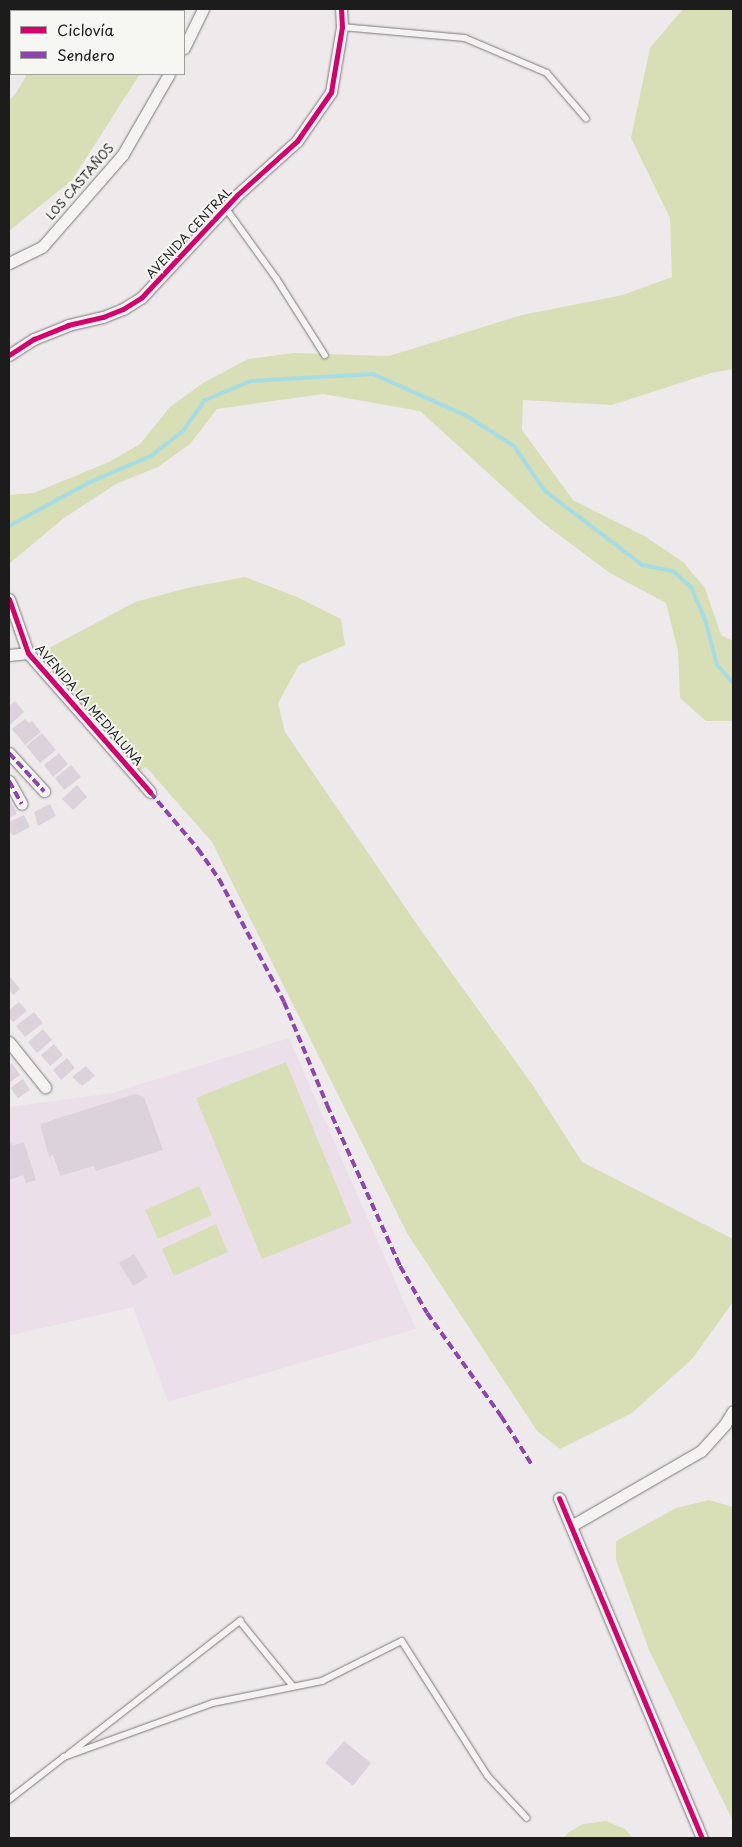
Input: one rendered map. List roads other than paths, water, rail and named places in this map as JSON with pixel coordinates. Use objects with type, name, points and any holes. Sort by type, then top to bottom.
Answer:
[{"type":"street","points":[[185,46],[203,9]]},
{"type":"street","name":"AVENIDA CENTRAL","points":[[9,355],[34,339],[68,325],[124,309],[142,297],[226,208],[297,141],[331,92],[342,27],[341,9]]},
{"type":"street","name":"LOS CASTAÑOS","points":[[9,263],[42,247],[124,154],[168,75]]},
{"type":"street","name":"AVENIDA LA MEDIALUNA","points":[[9,599],[28,653],[150,792]]},
{"type":"street","points":[[9,655],[28,653]]},
{"type":"street","points":[[9,753],[44,791]]},
{"type":"street","points":[[9,780],[22,804]]},
{"type":"street","points":[[9,1042],[45,1087]]},
{"type":"street","points":[[571,1526],[701,1451],[725,1424],[733,1411]]},
{"type":"street","points":[[559,1498],[702,1838]]},
{"type":"lane","points":[[342,27],[465,38],[547,72],[586,118]]},
{"type":"lane","points":[[226,208],[277,279],[325,355]]},
{"type":"lane","points":[[9,1800],[240,1621],[293,1686]]},
{"type":"lane","points":[[64,1758],[213,1703],[322,1681],[402,1641],[488,1776],[527,1818]]},
{"type":"waterway","points":[[9,526],[90,482],[151,456],[183,431],[205,400],[251,381],[373,374],[465,415],[514,446],[545,491],[642,565],[673,571],[691,587],[706,623],[717,665],[733,683]]}]
